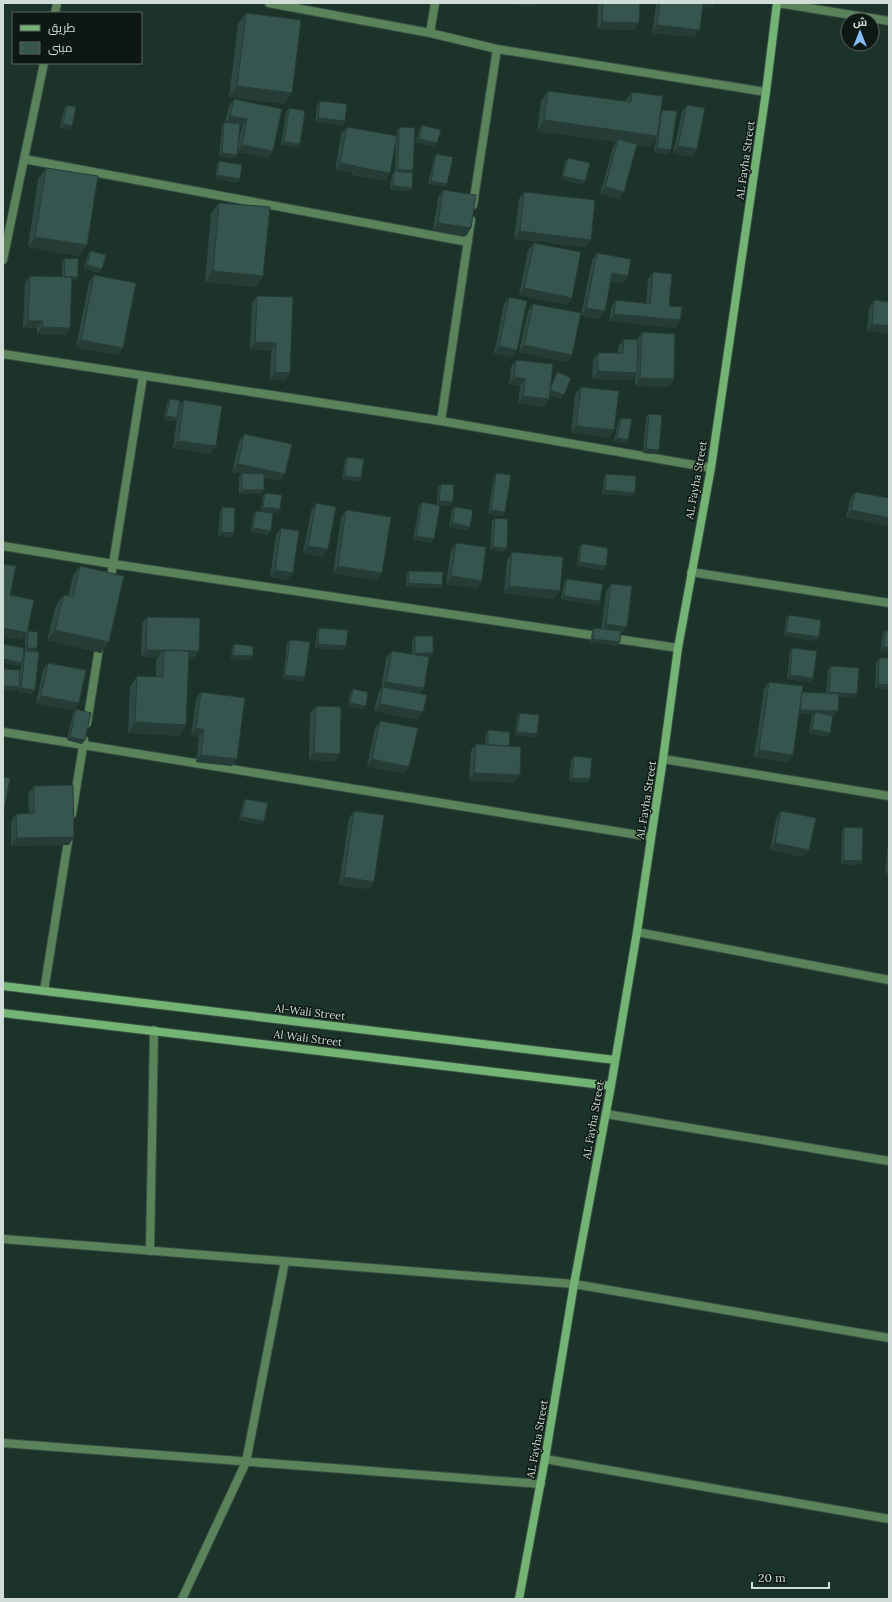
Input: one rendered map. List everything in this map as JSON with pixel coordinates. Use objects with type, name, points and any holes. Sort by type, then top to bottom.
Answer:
[{"type":"street","points":[[268,3],[430,33],[498,49],[766,92]]},
{"type":"street","points":[[430,33],[436,3]]},
{"type":"street","points":[[778,3],[889,22]]},
{"type":"street","name":"AL Fayha Street","points":[[519,1599],[541,1484],[574,1284],[606,1114],[637,932],[678,648],[710,468],[778,3]]},
{"type":"street","points":[[441,421],[498,49]]},
{"type":"street","points":[[3,260],[44,64]]},
{"type":"street","points":[[24,159],[468,242]]},
{"type":"street","points":[[3,354],[441,421],[710,468]]},
{"type":"street","points":[[109,588],[143,376]]},
{"type":"street","points":[[3,546],[113,564],[678,648]]},
{"type":"street","points":[[691,572],[889,603]]},
{"type":"street","points":[[44,991],[101,635]]},
{"type":"street","points":[[3,732],[651,837]]},
{"type":"street","points":[[663,759],[889,796]]},
{"type":"street","points":[[637,932],[889,980]]},
{"type":"street","name":"Al-Wali Street","points":[[3,986],[615,1060]]},
{"type":"street","name":"Al Wali Street","points":[[3,1013],[611,1086]]},
{"type":"street","points":[[150,1251],[154,1030]]},
{"type":"street","points":[[606,1114],[889,1161]]},
{"type":"street","points":[[3,1239],[574,1284],[889,1338]]},
{"type":"street","points":[[182,1599],[246,1462],[285,1261]]},
{"type":"street","points":[[3,1443],[541,1484]]},
{"type":"street","points":[[545,1459],[889,1519]]},
{"type":"building","points":[[603,3],[640,3],[639,23],[602,22]]},
{"type":"building","points":[[660,3],[703,3],[700,30],[657,25]]},
{"type":"building","points":[[246,13],[301,20],[292,93],[237,86]]},
{"type":"building","points":[[548,91],[631,102],[632,92],[663,96],[657,136],[544,120]]},
{"type":"building","points":[[234,99],[282,109],[273,151],[242,145],[247,119],[230,116]]},
{"type":"building","points":[[320,101],[347,104],[345,121],[318,118]]},
{"type":"building","points":[[67,105],[76,107],[72,126],[63,124]]},
{"type":"building","points":[[687,105],[705,108],[697,149],[678,146]]},
{"type":"building","points":[[289,108],[305,111],[300,144],[284,142]]},
{"type":"building","points":[[662,110],[677,111],[671,150],[657,148]]},
{"type":"building","points":[[224,122],[240,124],[237,155],[222,153]]},
{"type":"building","points":[[422,125],[441,130],[437,143],[419,139]]},
{"type":"building","points":[[347,127],[397,136],[390,173],[340,163]]},
{"type":"building","points":[[399,127],[415,128],[413,170],[398,170]]},
{"type":"building","points":[[618,139],[637,144],[624,192],[605,187]]},
{"type":"building","points":[[436,154],[453,157],[447,184],[431,181]]},
{"type":"building","points":[[568,158],[590,163],[585,181],[563,176]]},
{"type":"building","points":[[219,161],[242,165],[240,179],[217,175]]},
{"type":"building","points":[[46,168],[98,176],[87,245],[35,237]]},
{"type":"building","points":[[394,171],[413,173],[412,188],[393,186]]},
{"type":"building","points":[[443,190],[476,195],[471,228],[438,223]]},
{"type":"building","points":[[524,192],[595,200],[591,240],[520,231]]},
{"type":"building","points":[[219,203],[270,207],[263,276],[213,271]]},
{"type":"building","points":[[534,243],[581,252],[572,298],[524,288]]},
{"type":"building","points":[[91,251],[106,255],[102,269],[87,265]]},
{"type":"building","points":[[597,253],[631,259],[628,276],[612,273],[605,311],[586,308]]},
{"type":"building","points":[[78,258],[78,277],[65,277],[64,259]]},
{"type":"building","points":[[653,272],[672,274],[669,306],[682,307],[680,320],[614,314],[616,300],[650,304]]},
{"type":"building","points":[[94,275],[136,283],[123,348],[81,340]]},
{"type":"building","points":[[30,276],[72,277],[70,328],[42,327],[43,321],[28,321]]},
{"type":"building","points":[[257,296],[293,297],[290,373],[275,372],[276,343],[255,342]]},
{"type":"building","points":[[509,297],[527,301],[517,350],[499,346]]},
{"type":"building","points":[[874,300],[889,302],[889,326],[872,324]]},
{"type":"building","points":[[533,304],[581,313],[572,355],[524,345]]},
{"type":"building","points":[[642,332],[675,334],[674,379],[640,378]]},
{"type":"building","points":[[624,339],[638,340],[637,373],[598,371],[598,353],[623,353]]},
{"type":"building","points":[[516,360],[553,364],[549,399],[523,396],[525,379],[514,377]]},
{"type":"building","points":[[557,372],[571,378],[564,395],[550,390]]},
{"type":"building","points":[[581,387],[619,391],[614,430],[576,426]]},
{"type":"building","points":[[170,399],[180,401],[177,418],[166,416]]},
{"type":"building","points":[[184,400],[222,406],[216,446],[178,441]]},
{"type":"building","points":[[649,414],[662,415],[659,450],[646,449]]},
{"type":"building","points":[[621,418],[632,419],[628,440],[617,438]]},
{"type":"building","points":[[244,434],[292,444],[285,474],[238,464]]},
{"type":"building","points":[[347,457],[364,459],[361,478],[345,476]]},
{"type":"building","points":[[242,473],[264,474],[264,490],[242,490]]},
{"type":"building","points":[[496,473],[511,475],[505,512],[491,510]]},
{"type":"building","points":[[606,474],[636,476],[635,493],[605,490]]},
{"type":"building","points":[[441,484],[454,485],[453,502],[439,501]]},
{"type":"building","points":[[855,492],[889,498],[889,518],[851,510]]},
{"type":"building","points":[[265,493],[282,495],[280,509],[263,507]]},
{"type":"building","points":[[422,502],[440,506],[434,539],[416,536]]},
{"type":"building","points":[[316,503],[336,507],[328,549],[308,546]]},
{"type":"building","points":[[222,507],[235,508],[234,533],[221,532]]},
{"type":"building","points":[[455,507],[473,510],[470,527],[452,523]]},
{"type":"building","points":[[346,510],[391,517],[382,573],[338,566]]},
{"type":"building","points":[[256,511],[273,513],[271,531],[253,528]]},
{"type":"building","points":[[495,518],[508,519],[507,548],[493,547]]},
{"type":"building","points":[[281,528],[299,531],[293,573],[275,570]]},
{"type":"building","points":[[456,543],[486,547],[482,581],[451,576]]},
{"type":"building","points":[[582,544],[608,548],[606,566],[579,562]]},
{"type":"building","points":[[512,552],[563,557],[560,591],[509,586]]},
{"type":"building","points":[[3,564],[16,566],[10,595],[34,600],[27,633],[3,628]]},
{"type":"building","points":[[80,566],[124,576],[109,642],[55,630],[64,595],[73,597]]},
{"type":"building","points":[[409,571],[443,572],[442,585],[409,583]]},
{"type":"building","points":[[566,579],[603,584],[600,601],[564,596]]},
{"type":"building","points":[[611,584],[632,586],[627,627],[606,624]]},
{"type":"building","points":[[789,615],[821,620],[819,637],[786,632]]},
{"type":"building","points":[[147,617],[200,618],[199,651],[146,650]]},
{"type":"building","points":[[319,628],[348,630],[346,646],[318,644]]},
{"type":"building","points":[[594,628],[621,631],[620,642],[593,639]]},
{"type":"building","points":[[28,631],[38,632],[37,648],[27,648]]},
{"type":"building","points":[[885,631],[889,631],[889,648],[884,647]]},
{"type":"building","points":[[415,636],[433,636],[433,653],[415,653]]},
{"type":"building","points":[[290,640],[310,642],[305,677],[285,675]]},
{"type":"building","points":[[3,644],[24,648],[22,663],[3,659]]},
{"type":"building","points":[[234,644],[253,646],[253,656],[233,655]]},
{"type":"building","points":[[792,648],[817,651],[813,678],[790,675]]},
{"type":"building","points":[[164,650],[189,651],[186,725],[135,722],[137,676],[163,677]]},
{"type":"building","points":[[25,651],[39,652],[35,690],[21,688]]},
{"type":"building","points":[[392,651],[429,657],[424,688],[386,682]]},
{"type":"building","points":[[879,658],[889,658],[889,685],[878,684]]},
{"type":"building","points":[[48,663],[86,670],[79,703],[41,696]]},
{"type":"building","points":[[831,666],[859,668],[857,694],[829,692]]},
{"type":"building","points":[[3,669],[20,670],[19,687],[3,686]]},
{"type":"building","points":[[769,682],[803,686],[793,755],[759,750]]},
{"type":"building","points":[[383,687],[427,695],[423,712],[380,704]]},
{"type":"building","points":[[353,689],[368,692],[366,706],[350,703]]},
{"type":"building","points":[[201,692],[245,698],[237,759],[201,755],[204,730],[196,728]]},
{"type":"building","points":[[802,692],[839,694],[838,711],[800,710]]},
{"type":"building","points":[[316,706],[341,707],[340,754],[314,753]]},
{"type":"building","points":[[76,709],[91,713],[85,740],[70,737]]},
{"type":"building","points":[[815,712],[833,716],[830,733],[812,729]]},
{"type":"building","points":[[520,713],[539,715],[537,734],[517,732]]},
{"type":"building","points":[[380,721],[418,728],[409,767],[372,759]]},
{"type":"building","points":[[488,730],[510,732],[509,746],[488,745]]},
{"type":"building","points":[[476,744],[521,747],[520,775],[474,773]]},
{"type":"building","points":[[574,756],[592,758],[590,779],[572,778]]},
{"type":"building","points":[[3,777],[10,778],[3,817]]},
{"type":"building","points":[[73,785],[74,837],[17,838],[16,814],[34,813],[34,786]]},
{"type":"building","points":[[245,799],[268,803],[264,821],[242,817]]},
{"type":"building","points":[[354,811],[384,815],[374,882],[344,877]]},
{"type":"building","points":[[781,811],[816,818],[809,850],[775,843]]},
{"type":"building","points":[[844,827],[863,828],[862,861],[843,860]]}]
